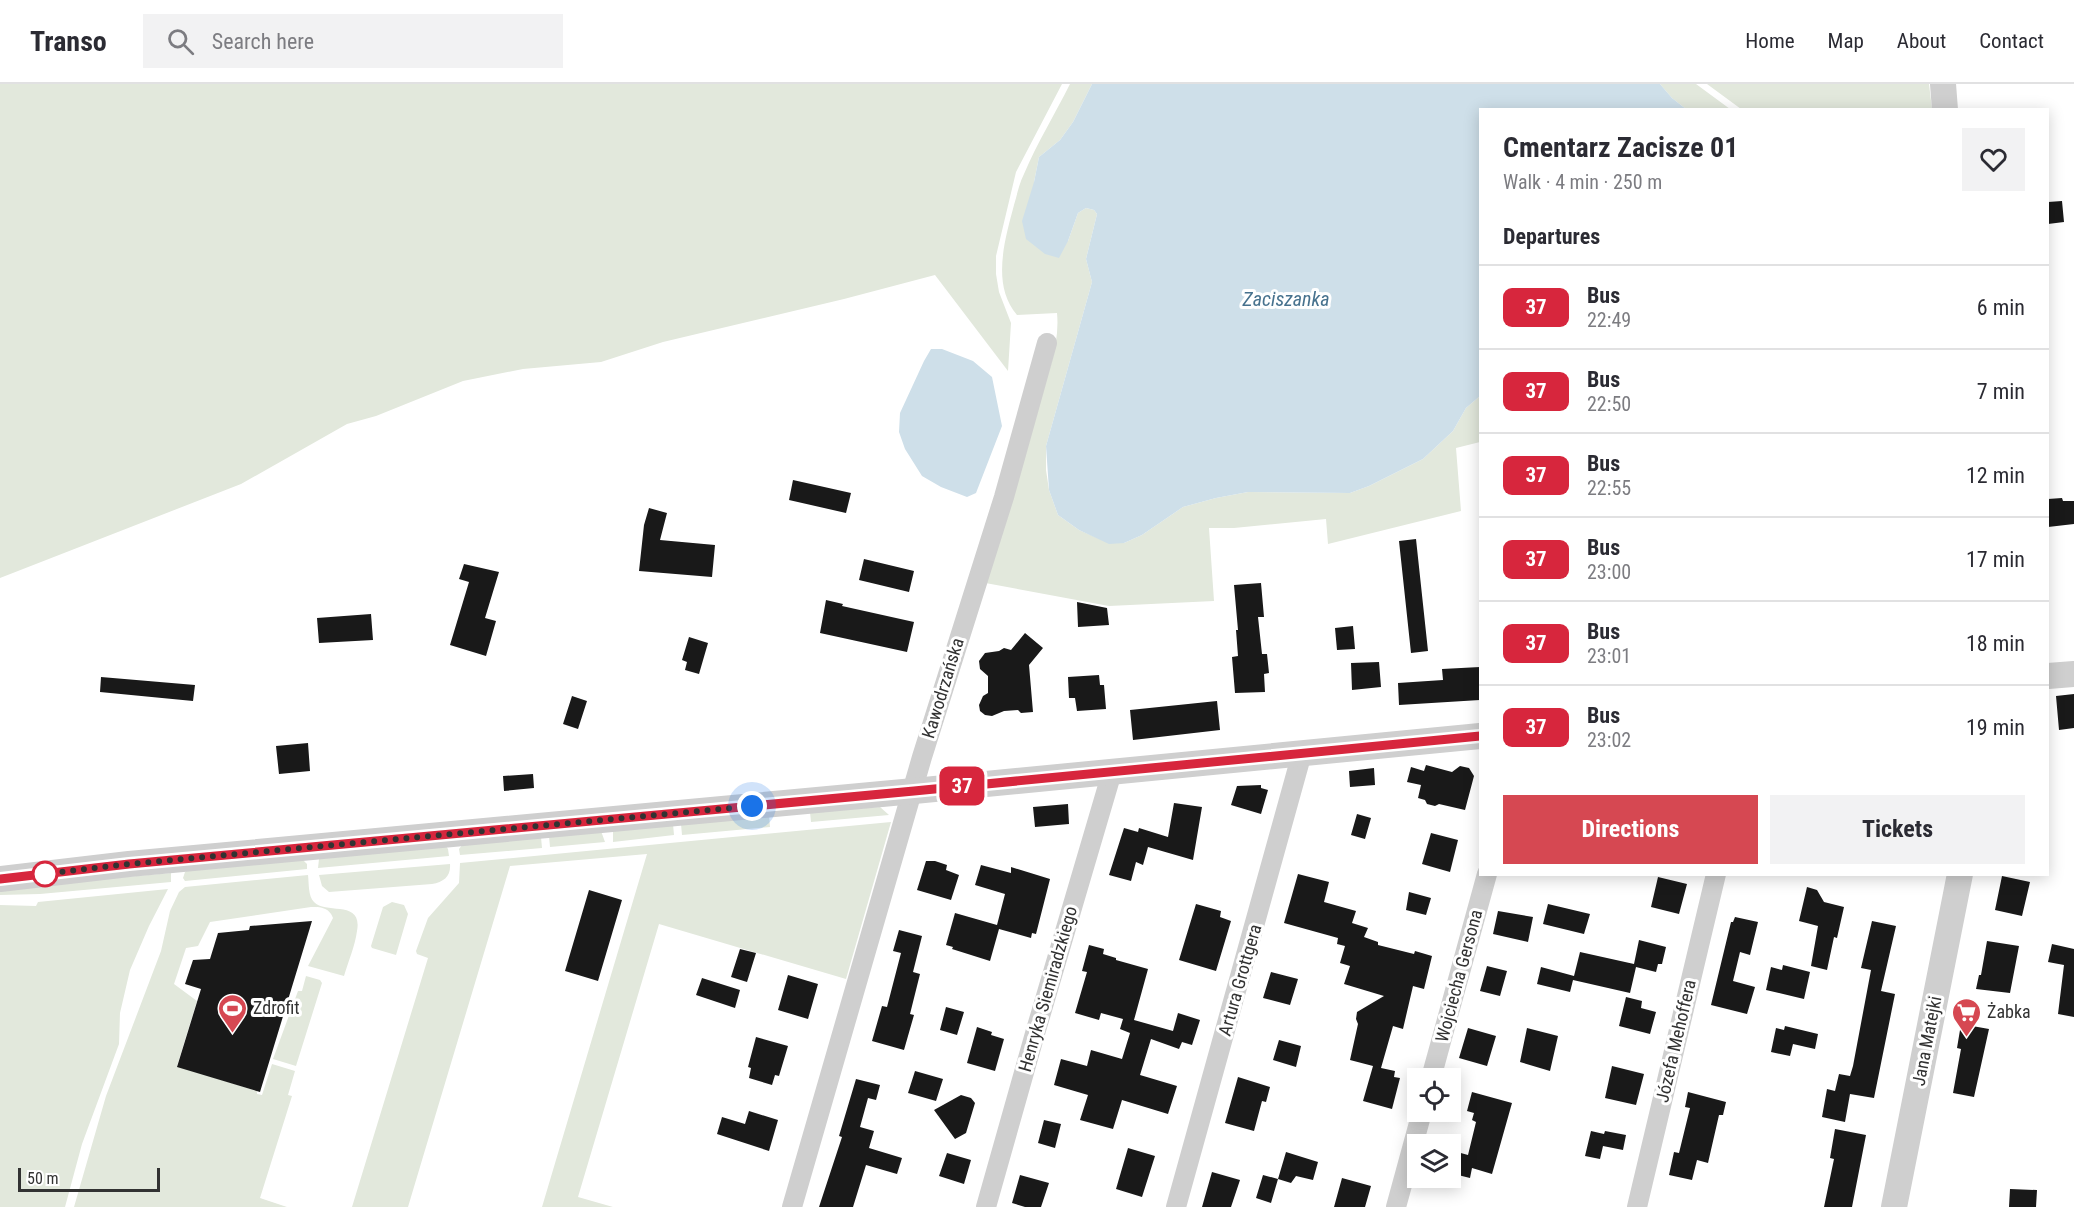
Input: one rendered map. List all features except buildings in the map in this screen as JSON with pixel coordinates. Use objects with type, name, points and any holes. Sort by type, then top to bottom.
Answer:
[{"type":"street","points":[[1943,84],[1945,108]]},
{"type":"street","name":"Kawodrzańska","points":[[792,1207],[942,691],[1004,497],[1047,343]]},
{"type":"street","points":[[2049,676],[2074,674]]},
{"type":"street","points":[[0,879],[129,864],[1479,736]]},
{"type":"street","name":"Artura Grottgera","points":[[1176,1207],[1302,753]]},
{"type":"street","name":"Henryka Siemiradzkiego","points":[[986,1207],[1112,772]]},
{"type":"street","name":"Wojciecha Gersona","points":[[1434,1068],[1486,876]]},
{"type":"street","name":"Józefa Mehoffera","points":[[1637,1207],[1716,876]]},
{"type":"street","name":"Jana Matejki","points":[[1894,1207],[1960,876]]},
{"type":"street","points":[[1396,1207],[1419,1122]]},
{"type":"shaded area","points":[[0,84],[1062,84],[1016,172],[996,256],[999,292],[1011,323],[1008,371],[935,275],[663,342],[601,362],[523,369],[463,381],[376,416],[347,424],[241,484],[0,578]]},
{"type":"shaded area","points":[[1070,84],[1092,84],[1073,122],[1060,140],[1039,157],[1034,182],[1068,241],[1078,213],[1086,208],[1094,210],[1097,214],[1086,259],[1092,282],[1046,446],[1049,490],[1058,515],[1079,530],[1109,543],[1124,543],[1142,535],[1183,507],[1216,498],[1248,492],[1350,493],[1423,459],[1453,431],[1466,408],[1479,397],[1479,442],[1456,448],[1461,511],[1328,544],[1326,519],[1234,528],[1209,528],[1214,601],[1109,606],[980,582],[1032,425],[1057,336],[1057,313],[1017,315],[1004,290],[1002,276],[1004,247],[1010,218],[1022,178]]},
{"type":"shaded area","points":[[1660,84],[1696,84],[1729,108],[1685,108]]},
{"type":"shaded area","points":[[1707,84],[1929,84],[1932,108],[1740,108]]},
{"type":"shaded area","points":[[880,807],[889,815],[811,822],[810,812]]},
{"type":"shaded area","points":[[769,815],[770,827],[682,835],[681,824]]},
{"type":"shaded area","points":[[891,822],[846,979],[659,924],[578,1197],[613,1207],[542,1207],[647,854],[510,866],[408,1207],[352,1207],[428,958],[417,954],[416,951],[428,918],[459,883],[460,863]]},
{"type":"shaded area","points":[[673,824],[674,835],[613,842],[613,831]]},
{"type":"shaded area","points":[[601,831],[605,842],[550,847],[549,836]]},
{"type":"shaded area","points":[[541,837],[542,848],[460,855],[459,849],[463,844]]},
{"type":"shaded area","points":[[445,845],[449,856],[318,868],[319,859]]},
{"type":"shaded area","points":[[302,859],[307,864],[307,869],[185,881],[183,878],[189,869]]},
{"type":"shaded area","points":[[450,864],[446,878],[432,884],[329,892],[322,886],[319,875]]},
{"type":"shaded area","points":[[171,873],[171,882],[40,894],[0,895],[0,888]]},
{"type":"shaded area","points":[[308,875],[310,893],[314,902],[327,908],[349,911],[357,921],[355,942],[344,976],[308,966],[333,918],[327,910],[311,907],[210,922],[198,946],[186,948],[174,984],[197,1001],[177,1066],[257,1091],[257,1094],[262,1095],[272,1064],[295,1071],[288,1095],[292,1096],[260,1198],[287,1207],[74,1207],[106,1096],[161,951],[170,911],[179,892],[185,887]]},
{"type":"shaded area","points":[[168,889],[130,970],[120,1013],[119,1044],[82,1144],[65,1207],[0,1207],[0,905],[36,906],[38,902]]},
{"type":"shaded area","points":[[392,902],[404,905],[408,914],[396,955],[371,946],[383,907]]},
{"type":"shaded area","points":[[306,976],[320,980],[322,983],[296,1066],[273,1059],[298,991],[302,991]]},
{"type":"water","name":"Zaciszanka","points":[[1092,84],[1660,84],[1685,108],[1479,108],[1479,397],[1466,408],[1453,431],[1423,459],[1350,493],[1248,492],[1216,498],[1183,507],[1142,535],[1124,543],[1109,544],[1079,530],[1058,515],[1049,490],[1046,446],[1092,282],[1086,259],[1097,214],[1094,210],[1086,208],[1078,213],[1059,258],[1045,254],[1026,239],[1022,221],[1039,157],[1060,140],[1073,122]]},
{"type":"water","points":[[931,349],[942,349],[973,361],[992,377],[1002,426],[976,493],[967,497],[941,487],[922,476],[905,449],[899,432],[900,413]]},
{"type":"bus line","name":"37","points":[[0,879],[129,864],[1479,736]]},
{"type":"place","name":"Zdrofit","points":[[232,1034]]},
{"type":"place","name":"Żabka","points":[[1966,1038]]},
{"type":"route","points":[[45,874],[43,874],[752,806]]}]
